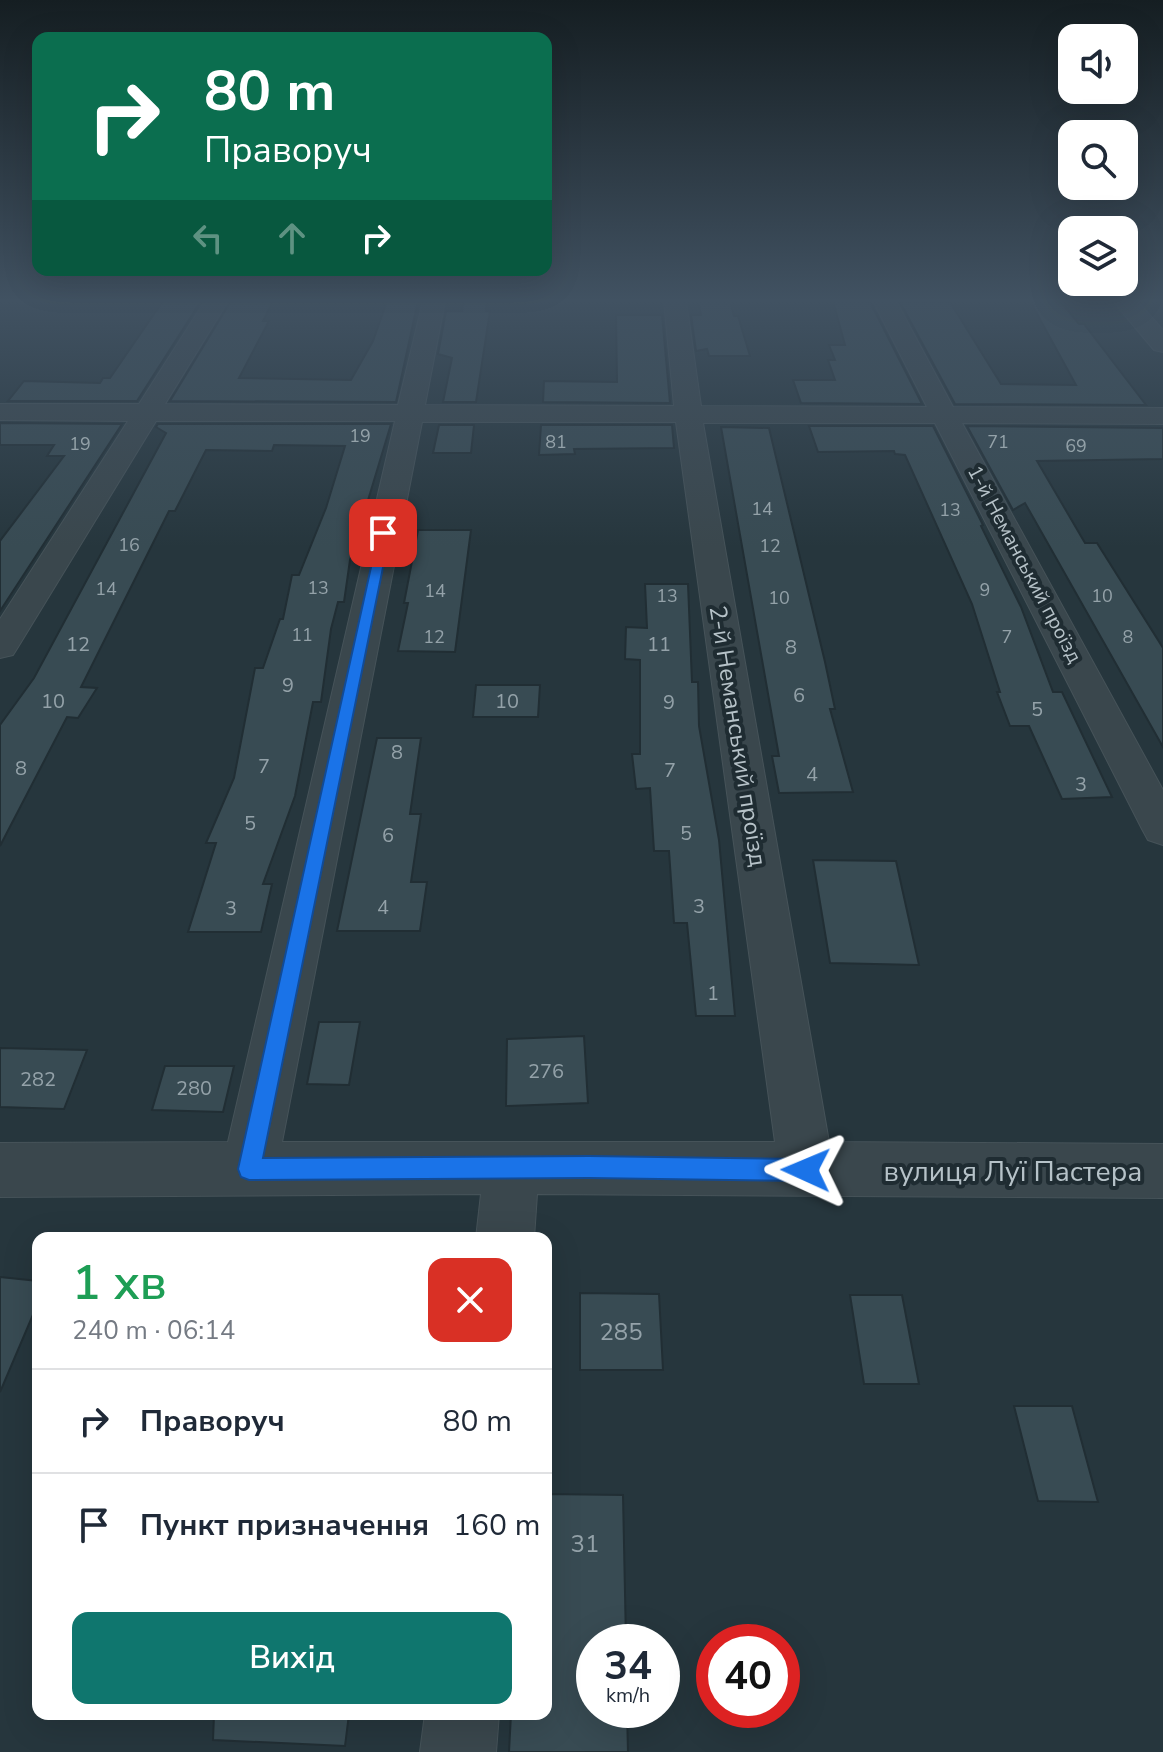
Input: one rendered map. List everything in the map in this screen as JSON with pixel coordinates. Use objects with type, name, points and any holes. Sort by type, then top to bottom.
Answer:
[{"type":"street","points":[[0,647],[165,383]]},
{"type":"street","points":[[249,1169],[416,383]]},
{"type":"street","name":"2-й Неманський проїзд","points":[[684,383],[806,1170]]},
{"type":"street","name":"1-й Неманський проїзд","points":[[929,383],[1163,829]]},
{"type":"street","points":[[0,412],[1163,416]]},
{"type":"street","points":[[506,1232],[511,1169]]},
{"type":"street","name":"вулиця Луї Пастера","points":[[0,1170],[1163,1171]]},
{"type":"street","points":[[458,1752],[461,1720]]},
{"type":"building","points":[[23,383],[149,383],[137,401],[8,401]]},
{"type":"building","points":[[181,383],[400,383],[396,402],[170,401]]},
{"type":"building","points":[[447,383],[479,383],[476,402],[443,402]]},
{"type":"building","points":[[544,383],[668,383],[670,403],[543,402]]},
{"type":"building","points":[[794,383],[911,383],[922,404],[801,403]]},
{"type":"building","points":[[944,383],[1000,383],[1076,385],[1075,383],[1129,383],[1146,405],[955,404]]},
{"type":"building","points":[[0,423],[122,424],[0,611],[0,541],[64,456],[47,456],[54,445],[0,445]]},
{"type":"building","points":[[158,424],[391,424],[350,560],[344,602],[338,602],[331,629],[321,702],[313,702],[295,796],[263,884],[272,884],[261,932],[188,932],[216,843],[206,843],[234,778],[255,668],[263,668],[280,619],[283,619],[292,575],[299,575],[326,508],[345,446],[274,445],[272,451],[206,450],[175,511],[169,511],[81,687],[97,688],[78,718],[67,717],[0,846],[0,725],[34,678],[166,433],[156,427]]},
{"type":"building","points":[[439,425],[474,425],[471,453],[433,453]]},
{"type":"building","points":[[541,425],[672,425],[674,448],[574,449],[575,454],[539,455]]},
{"type":"building","points":[[809,426],[933,426],[1021,607],[1053,692],[1062,692],[1112,797],[1062,799],[1029,726],[1010,726],[972,604],[905,455],[895,454],[894,451],[818,452]]},
{"type":"building","points":[[967,426],[1163,428],[1163,459],[1037,461],[1085,543],[1097,543],[1163,648],[1163,747],[1025,503],[1013,510]]},
{"type":"building","points":[[721,427],[769,428],[825,662],[835,709],[830,709],[853,792],[779,793],[772,756],[779,756]]},
{"type":"building","points":[[418,530],[471,530],[455,652],[398,651]]},
{"type":"building","points":[[645,584],[688,584],[692,682],[698,682],[699,726],[719,840],[735,1016],[696,1016],[687,923],[674,923],[669,851],[654,851],[650,788],[636,789],[632,754],[640,754],[640,660],[625,659],[626,627],[647,628]]},
{"type":"building","points":[[476,685],[540,685],[538,717],[473,717]]},
{"type":"building","points":[[377,738],[421,738],[410,814],[421,814],[411,882],[427,882],[420,931],[337,931]]},
{"type":"building","points":[[813,860],[896,861],[919,965],[830,963]]},
{"type":"building","points":[[319,1022],[360,1022],[349,1085],[307,1084]]},
{"type":"building","points":[[584,1036],[588,1103],[506,1106],[507,1039]]},
{"type":"building","points":[[0,1048],[87,1050],[64,1109],[0,1107]]},
{"type":"building","points":[[165,1066],[234,1066],[223,1112],[152,1110]]},
{"type":"building","points":[[0,1277],[32,1280],[32,1317],[0,1392]]},
{"type":"building","points":[[580,1293],[659,1294],[663,1370],[580,1370]]},
{"type":"building","points":[[850,1295],[902,1295],[919,1384],[864,1384]]},
{"type":"building","points":[[1014,1406],[1072,1406],[1098,1502],[1038,1501]]},
{"type":"building","points":[[552,1494],[623,1495],[626,1624],[576,1624],[576,1728],[627,1728],[628,1752],[509,1752],[511,1720],[552,1720]]},
{"type":"building","points":[[214,1720],[348,1720],[345,1746],[213,1740]]},
{"type":"route","points":[[383,533],[249,1169],[589,1167],[806,1170]]}]
